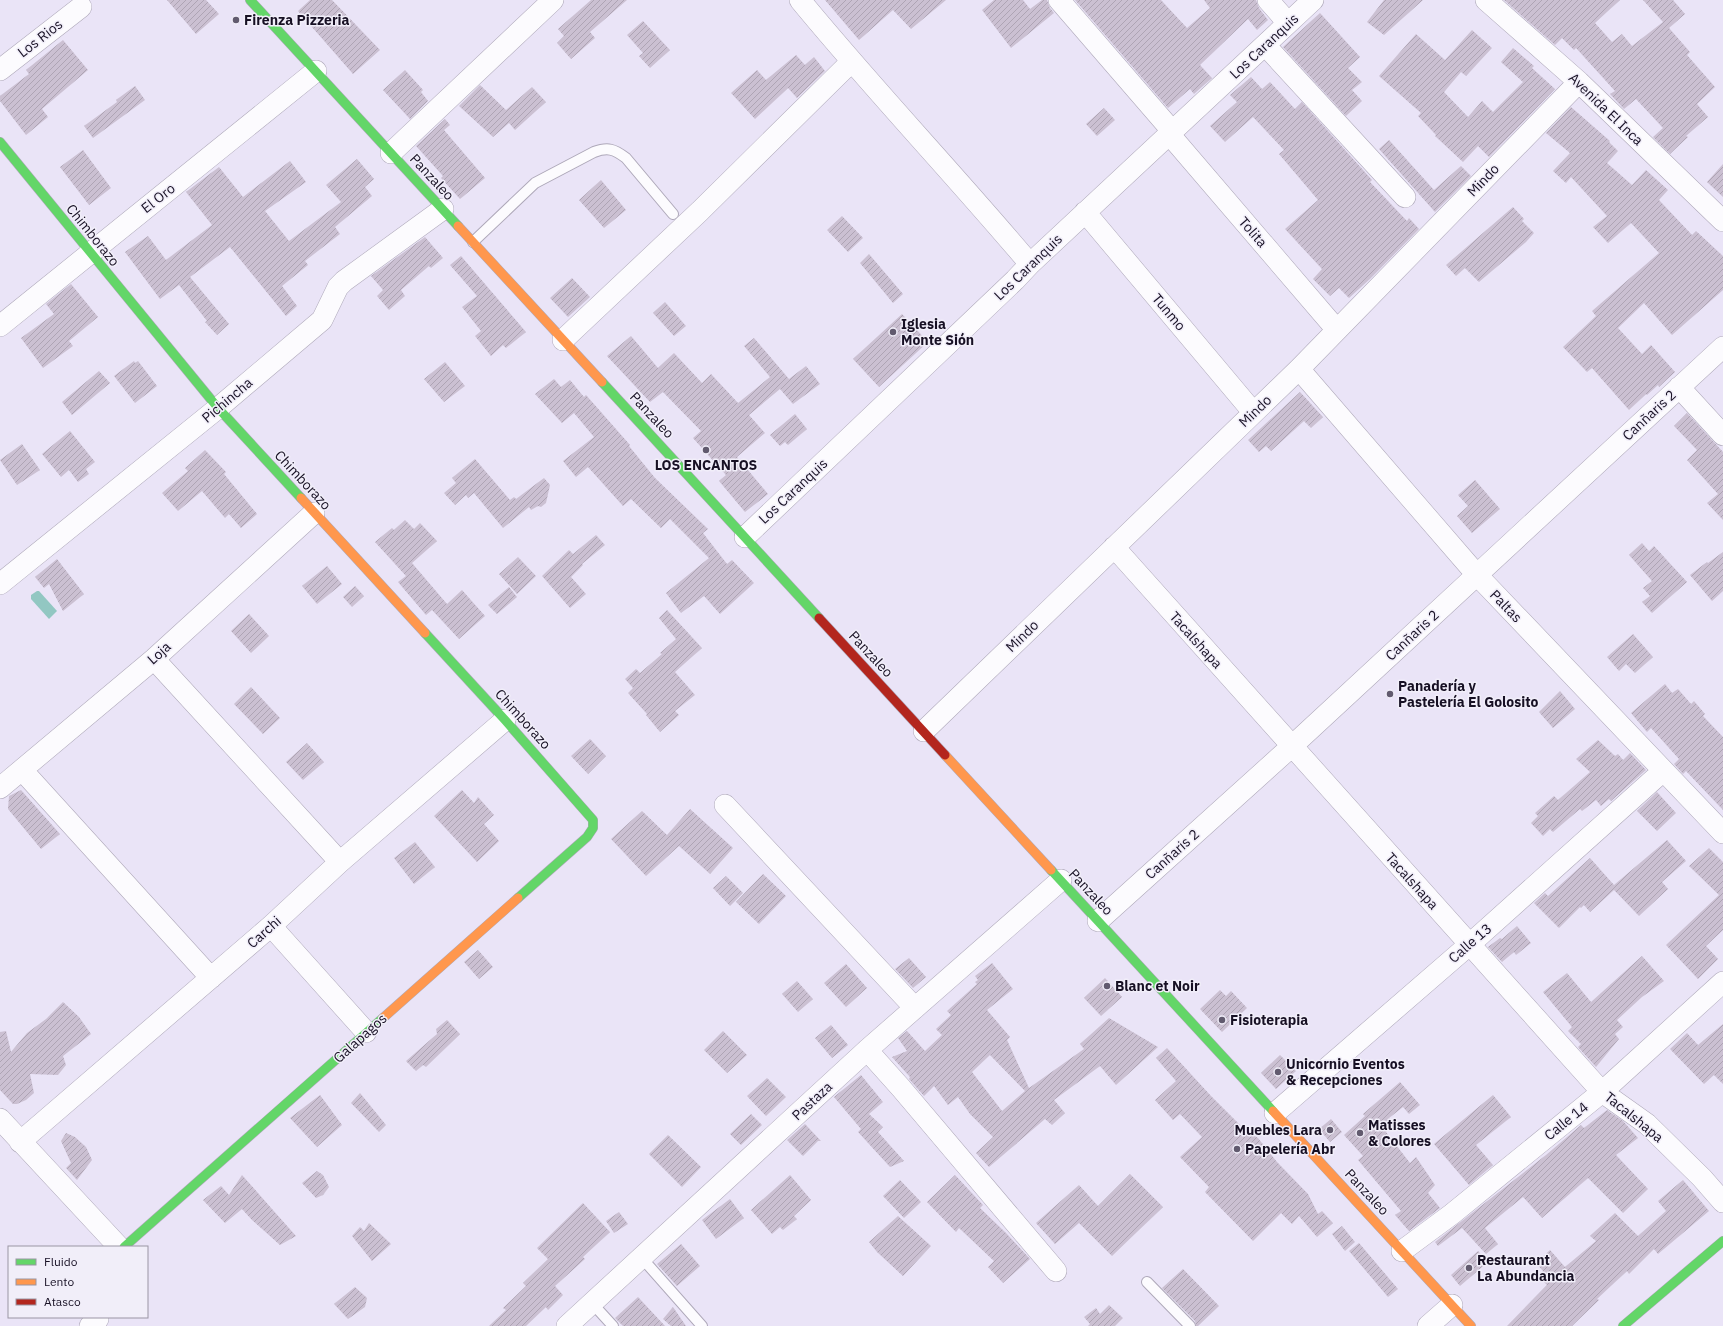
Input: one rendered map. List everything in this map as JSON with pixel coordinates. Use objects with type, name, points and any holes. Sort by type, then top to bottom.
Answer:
[{"type":"street","name":"Panzaleo","points":[[250,0],[1471,1326]]},
{"type":"street","points":[[391,153],[553,0]]},
{"type":"street","points":[[800,0],[851,62],[965,187],[1030,264]]},
{"type":"street","name":"Tolita","points":[[1059,0],[1337,330]]},
{"type":"street","points":[[1268,0],[1288,23]]},
{"type":"street","name":"Los Caranquis","points":[[745,537],[1085,212],[1172,133],[1313,0]]},
{"type":"street","name":"Avenida El Inca","points":[[1486,0],[1579,82],[1722,220]]},
{"type":"street","name":"Los Rios","points":[[0,70],[81,7]]},
{"type":"street","points":[[1265,45],[1405,197]]},
{"type":"street","points":[[563,340],[700,211],[851,62]]},
{"type":"street","name":"El Oro","points":[[0,326],[89,252],[316,71]]},
{"type":"street","name":"Mindo","points":[[924,731],[1299,369],[1579,82]]},
{"type":"street","name":"Chimborazo","points":[[0,142],[218,408],[505,720],[592,817],[594,828]]},
{"type":"street","name":"Pichincha","points":[[0,584],[218,408],[322,320],[338,287],[344,281],[443,209]]},
{"type":"street","name":"Tunmo","points":[[1085,212],[1253,412]]},
{"type":"street","name":"Canñaris 2","points":[[1098,921],[1477,576],[1723,347]]},
{"type":"street","name":"Paltas","points":[[1299,369],[1477,576],[1663,771],[1718,824]]},
{"type":"street","points":[[1679,387],[1723,435]]},
{"type":"street","name":"Loja","points":[[0,788],[154,659],[314,512]]},
{"type":"street","name":"Tacalshapa","points":[[1114,547],[1602,1092],[1647,1124],[1693,1168],[1723,1202]]},
{"type":"street","points":[[154,659],[340,862]]},
{"type":"street","name":"Carchi","points":[[20,1142],[271,926],[340,862],[505,720]]},
{"type":"street","points":[[22,770],[211,978]]},
{"type":"street","name":"Calle 13","points":[[1275,1113],[1469,945],[1663,771]]},
{"type":"street","points":[[724,805],[915,1008]]},
{"type":"street","name":"Galapagos","points":[[125,1246],[587,837],[594,828]]},
{"type":"street","name":"Pastaza","points":[[567,1326],[867,1050],[1061,880]]},
{"type":"street","points":[[271,926],[366,1032]]},
{"type":"street","name":"Calle 14","points":[[1402,1251],[1452,1214],[1602,1092],[1723,982]]},
{"type":"street","points":[[867,1050],[901,1088],[1056,1272]]},
{"type":"street","points":[[0,1119],[118,1246]]},
{"type":"street","points":[[1623,1326],[1723,1241]]},
{"type":"street","points":[[1428,1326],[1452,1305]]},
{"type":"lane","points":[[473,242],[535,183],[604,148],[618,152],[626,158],[673,214]]},
{"type":"lane","points":[[641,1257],[702,1326]]},
{"type":"lane","points":[[1147,1282],[1190,1326]]},
{"type":"lane","points":[[592,1303],[613,1326]]},
{"type":"shaded area","points":[[39,591],[57,611],[49,619],[31,599],[31,595]]},
{"type":"building","points":[[167,0],[206,0],[219,14],[196,34]]},
{"type":"building","points":[[310,0],[332,0],[380,50],[353,74],[298,11]]},
{"type":"building","points":[[591,0],[627,0],[590,32],[595,38],[571,59],[557,43],[564,36],[558,29]]},
{"type":"building","points":[[825,0],[946,0],[911,29],[893,10],[859,40]]},
{"type":"building","points":[[994,0],[1023,0],[1030,9],[1042,0],[1047,0],[1054,13],[1011,48],[982,10]]},
{"type":"building","points":[[1075,0],[1161,0],[1187,28],[1210,8],[1204,0],[1256,0],[1259,8],[1268,20],[1257,30],[1248,19],[1200,65],[1212,78],[1194,94],[1190,89],[1168,108]]},
{"type":"building","points":[[1384,0],[1423,0],[1384,35],[1367,22]]},
{"type":"building","points":[[1504,0],[1620,0],[1595,23],[1612,42],[1622,34],[1632,46],[1663,22],[1643,0],[1673,0],[1685,14],[1669,28],[1690,52],[1687,55],[1715,87],[1697,104],[1708,117],[1686,136],[1688,137],[1670,154],[1653,137],[1663,128],[1636,99],[1624,109],[1610,94],[1615,91],[1576,48],[1574,50],[1562,38],[1555,45]]},
{"type":"building","points":[[1320,13],[1360,57],[1348,68],[1362,82],[1352,90],[1362,101],[1346,116],[1283,47]]},
{"type":"building","points":[[643,21],[670,50],[650,68],[639,56],[643,53],[627,35]]},
{"type":"building","points":[[1472,30],[1492,48],[1466,76],[1461,72],[1444,92],[1468,117],[1482,101],[1493,112],[1523,82],[1501,62],[1513,48],[1534,66],[1532,68],[1555,89],[1489,157],[1478,146],[1463,162],[1435,136],[1436,135],[1418,116],[1421,113],[1379,76],[1416,34],[1445,60]]},
{"type":"building","points":[[63,40],[88,70],[42,109],[48,117],[26,135],[0,101],[0,96],[29,74],[26,70]]},
{"type":"building","points":[[796,55],[805,65],[814,57],[825,71],[797,98],[788,88],[755,119],[731,93],[757,70],[766,80]]},
{"type":"building","points":[[405,70],[423,90],[421,92],[428,101],[410,119],[383,90]]},
{"type":"building","points":[[1251,77],[1262,89],[1270,82],[1295,109],[1302,102],[1372,180],[1370,182],[1407,221],[1409,218],[1419,229],[1370,279],[1349,298],[1339,288],[1330,296],[1313,279],[1322,269],[1285,229],[1318,200],[1279,154],[1284,150],[1253,117],[1225,142],[1210,126],[1237,102],[1230,95]]},
{"type":"building","points":[[480,85],[506,110],[532,87],[546,102],[515,130],[509,123],[493,137],[459,106]]},
{"type":"building","points":[[135,86],[145,100],[93,138],[84,126],[117,102],[116,100]]},
{"type":"building","points":[[1571,107],[1610,141],[1609,142],[1618,151],[1607,163],[1632,185],[1646,170],[1668,190],[1659,200],[1692,235],[1696,231],[1723,256],[1723,290],[1672,335],[1644,303],[1618,328],[1642,354],[1651,345],[1675,372],[1659,387],[1658,385],[1647,395],[1646,394],[1629,410],[1592,368],[1587,372],[1563,347],[1596,316],[1592,311],[1659,253],[1631,223],[1608,243],[1593,227],[1607,216],[1571,177],[1566,183],[1553,171],[1570,153],[1546,133]]},
{"type":"building","points":[[1104,108],[1115,120],[1097,136],[1086,124]]},
{"type":"building","points":[[445,119],[450,125],[444,130],[485,178],[460,199],[441,178],[443,176],[416,146]]},
{"type":"building","points":[[1389,140],[1434,190],[1461,166],[1471,176],[1435,212],[1379,149]]},
{"type":"building","points":[[83,150],[111,188],[89,205],[60,167]]},
{"type":"building","points":[[357,159],[374,179],[365,187],[372,196],[335,227],[340,234],[305,261],[308,265],[282,286],[297,306],[286,316],[230,247],[190,277],[229,324],[217,335],[205,322],[207,321],[179,285],[160,299],[125,252],[148,236],[166,260],[212,225],[186,192],[219,167],[243,197],[290,161],[306,182],[265,211],[289,241],[341,202],[326,185]]},
{"type":"building","points":[[1723,164],[1723,197],[1707,182]]},
{"type":"building","points":[[601,180],[626,210],[604,228],[579,200]]},
{"type":"building","points":[[1513,207],[1524,219],[1522,221],[1534,233],[1526,242],[1479,282],[1465,268],[1456,276],[1446,265]]},
{"type":"building","points":[[842,216],[863,238],[848,252],[827,230]]},
{"type":"building","points":[[425,237],[443,258],[431,268],[429,266],[401,290],[405,296],[389,310],[377,296],[383,290],[371,276]]},
{"type":"building","points":[[869,254],[903,294],[893,303],[860,263]]},
{"type":"building","points":[[461,256],[526,332],[506,348],[503,345],[491,356],[475,336],[481,331],[462,307],[477,296],[450,265]]},
{"type":"building","points":[[572,278],[590,297],[568,317],[550,298]]},
{"type":"building","points":[[71,284],[98,317],[69,341],[73,346],[43,368],[21,338],[54,314],[46,304]]},
{"type":"building","points":[[665,302],[686,326],[674,336],[653,313]]},
{"type":"building","points":[[902,314],[928,342],[879,387],[853,359]]},
{"type":"building","points":[[631,336],[658,368],[674,353],[702,383],[711,374],[738,403],[770,377],[744,346],[754,338],[789,379],[806,366],[820,384],[793,404],[780,389],[749,415],[765,433],[737,457],[768,494],[745,512],[719,481],[726,475],[693,438],[701,431],[663,392],[650,402],[607,356]]},
{"type":"building","points":[[134,361],[135,363],[138,361],[157,386],[135,403],[114,376]]},
{"type":"building","points":[[445,362],[465,386],[444,402],[424,379]]},
{"type":"building","points":[[99,371],[110,383],[72,415],[62,402]]},
{"type":"building","points":[[554,379],[561,387],[570,380],[584,397],[586,395],[630,445],[629,446],[655,478],[708,529],[703,533],[727,564],[732,560],[754,583],[720,614],[704,596],[681,613],[666,593],[709,558],[670,519],[661,528],[631,499],[623,506],[588,467],[576,477],[563,461],[594,437],[574,413],[562,423],[535,394]]},
{"type":"building","points":[[1300,392],[1323,417],[1311,428],[1304,421],[1271,451],[1266,446],[1259,452],[1248,440]]},
{"type":"building","points":[[1687,413],[1723,452],[1723,520],[1707,503],[1718,494],[1687,460],[1697,450],[1674,426]]},
{"type":"building","points":[[795,414],[807,429],[788,445],[785,442],[780,446],[770,435]]},
{"type":"building","points":[[70,431],[95,462],[86,469],[89,474],[78,482],[69,470],[61,477],[42,454]]},
{"type":"building","points":[[22,444],[40,470],[17,485],[0,460]]},
{"type":"building","points":[[205,450],[226,472],[224,474],[257,514],[241,528],[229,514],[225,518],[202,491],[178,511],[162,493],[188,471],[185,468]]},
{"type":"building","points":[[475,459],[510,500],[514,497],[516,499],[544,478],[550,485],[546,503],[541,507],[538,506],[531,510],[529,507],[503,528],[474,493],[468,498],[466,495],[455,505],[444,493],[456,483],[452,478]]},
{"type":"building","points":[[1475,480],[1500,509],[1472,533],[1457,516],[1468,506],[1458,495]]},
{"type":"building","points":[[405,520],[414,529],[420,523],[437,541],[412,563],[447,604],[462,590],[485,616],[459,639],[432,610],[426,615],[398,582],[406,576],[375,542],[392,528],[394,530]]},
{"type":"building","points":[[596,535],[605,545],[582,564],[583,565],[571,577],[586,594],[570,608],[542,576],[569,550],[573,554]]},
{"type":"building","points":[[1642,543],[1649,551],[1654,546],[1687,582],[1652,613],[1642,602],[1650,596],[1643,588],[1652,581],[1629,555]]},
{"type":"building","points":[[1723,552],[1723,591],[1712,601],[1690,575]]},
{"type":"building","points":[[518,557],[536,576],[517,594],[499,574]]},
{"type":"building","points":[[57,559],[84,594],[63,611],[49,584],[44,588],[35,577]]},
{"type":"building","points":[[327,566],[342,584],[317,604],[302,586]]},
{"type":"building","points":[[355,586],[364,596],[352,607],[343,597]]},
{"type":"building","points":[[509,587],[517,597],[497,614],[488,605]]},
{"type":"building","points":[[667,610],[702,648],[675,672],[695,695],[675,711],[679,715],[660,732],[646,715],[647,714],[628,693],[633,688],[625,679],[636,669],[640,673],[662,654],[660,653],[676,639],[659,618]]},
{"type":"building","points":[[249,614],[269,636],[251,653],[231,631]]},
{"type":"building","points":[[1633,634],[1653,657],[1635,673],[1626,664],[1619,671],[1607,657]]},
{"type":"building","points":[[1665,684],[1672,693],[1678,689],[1691,704],[1694,701],[1705,714],[1703,716],[1723,737],[1723,810],[1686,771],[1683,774],[1674,764],[1679,759],[1651,728],[1647,732],[1631,713]]},
{"type":"building","points":[[251,687],[280,718],[263,734],[234,704]]},
{"type":"building","points":[[1560,691],[1575,709],[1553,728],[1539,712]]},
{"type":"building","points":[[590,739],[606,756],[588,774],[571,756]]},
{"type":"building","points":[[1598,740],[1615,756],[1618,754],[1623,760],[1630,753],[1646,770],[1611,801],[1609,799],[1601,806],[1596,800],[1582,811],[1580,809],[1553,832],[1550,829],[1543,836],[1531,823],[1538,816],[1535,813],[1554,796],[1558,800],[1590,772],[1576,759]]},
{"type":"building","points":[[307,743],[324,762],[303,780],[286,762]]},
{"type":"building","points":[[21,790],[60,834],[41,849],[8,809],[9,796]]},
{"type":"building","points":[[462,790],[474,803],[478,797],[494,815],[484,824],[499,841],[477,862],[434,816]]},
{"type":"building","points":[[1657,792],[1676,813],[1657,831],[1637,811]]},
{"type":"building","points":[[690,809],[733,848],[710,874],[679,846],[646,876],[611,839],[642,811],[667,835]]},
{"type":"building","points":[[1667,840],[1686,861],[1662,882],[1668,889],[1639,916],[1614,890],[1590,912],[1584,905],[1581,908],[1580,907],[1559,928],[1534,903],[1545,893],[1548,896],[1590,858],[1614,885]]},
{"type":"building","points":[[415,842],[435,867],[414,884],[394,858]]},
{"type":"building","points":[[1709,848],[1723,862],[1723,930],[1706,946],[1718,959],[1698,979],[1666,945],[1719,895],[1689,866]]},
{"type":"building","points":[[763,874],[786,896],[759,924],[736,902]]},
{"type":"building","points":[[726,876],[743,893],[730,906],[713,888]]},
{"type":"building","points":[[1517,926],[1531,943],[1516,955],[1514,952],[1502,962],[1488,947],[1500,938],[1502,939]]},
{"type":"building","points":[[478,950],[493,967],[479,979],[464,962]]},
{"type":"building","points":[[1642,956],[1664,981],[1642,997],[1617,1020],[1623,1027],[1615,1034],[1619,1039],[1596,1067],[1578,1047],[1581,1044],[1568,1031],[1572,1027],[1543,992],[1567,973],[1591,1002]]},
{"type":"building","points":[[909,958],[926,977],[913,988],[895,969]]},
{"type":"building","points":[[992,963],[1013,989],[987,1010],[1010,1037],[1007,1040],[1029,1088],[1084,1049],[1080,1044],[1109,1018],[1158,1047],[1116,1085],[1100,1066],[1054,1100],[1065,1113],[1052,1125],[1045,1119],[989,1167],[976,1153],[993,1137],[970,1114],[958,1097],[948,1105],[934,1086],[924,1096],[909,1079],[910,1077],[892,1057],[907,1051],[898,1038],[907,1031],[925,1051],[942,1035],[936,1029],[951,1015],[947,1011],[977,984],[975,982],[978,980],[975,976]],"holes":[[[990,1055],[1025,1091],[1002,1111],[972,1072]]]},
{"type":"building","points":[[846,964],[867,988],[846,1007],[824,983]]},
{"type":"building","points":[[1105,978],[1122,997],[1101,1016],[1084,998]]},
{"type":"building","points":[[797,981],[813,999],[798,1012],[782,994]]},
{"type":"building","name":"Fisioterapia","points":[[1220,990],[1226,996],[1231,991],[1247,1008],[1222,1032],[1200,1009]]},
{"type":"building","points":[[63,1002],[79,1017],[91,1034],[63,1056],[66,1065],[58,1075],[30,1074],[34,1093],[26,1100],[13,1104],[0,1090],[0,1032],[6,1031],[11,1052],[27,1033],[46,1019]]},
{"type":"building","points":[[447,1020],[460,1034],[426,1067],[423,1065],[416,1071],[406,1061],[437,1034],[436,1029]]},
{"type":"building","points":[[1723,1024],[1723,1084],[1714,1075],[1704,1084],[1670,1049],[1687,1033],[1698,1045]]},
{"type":"building","points":[[831,1025],[848,1045],[832,1058],[815,1038]]},
{"type":"building","points":[[723,1031],[747,1055],[727,1073],[704,1050]]},
{"type":"building","points":[[1167,1048],[1211,1096],[1246,1131],[1258,1138],[1277,1162],[1308,1194],[1318,1214],[1322,1211],[1333,1223],[1317,1237],[1299,1216],[1292,1224],[1281,1213],[1253,1241],[1205,1192],[1209,1187],[1180,1157],[1202,1137],[1180,1114],[1173,1120],[1155,1100],[1176,1081],[1156,1058]]},
{"type":"building","name":"Unicornio Eventos & Recepciones","points":[[1280,1055],[1296,1071],[1276,1089],[1261,1073]]},
{"type":"building","points":[[861,1075],[883,1102],[869,1114],[883,1127],[878,1132],[904,1161],[890,1167],[858,1132],[861,1129],[834,1097]]},
{"type":"building","points":[[767,1078],[786,1097],[766,1116],[747,1096]]},
{"type":"building","points":[[1400,1082],[1420,1105],[1409,1114],[1403,1107],[1389,1118],[1394,1125],[1386,1132],[1410,1163],[1416,1157],[1435,1185],[1428,1193],[1440,1208],[1409,1231],[1395,1215],[1401,1211],[1358,1160],[1363,1156],[1344,1135],[1365,1116],[1363,1114]]},
{"type":"building","points":[[360,1093],[386,1125],[379,1132],[351,1103]]},
{"type":"building","points":[[320,1095],[342,1125],[317,1147],[290,1118]]},
{"type":"building","points":[[1493,1095],[1511,1117],[1476,1145],[1493,1165],[1469,1185],[1434,1144]]},
{"type":"building","points":[[1607,1110],[1623,1121],[1638,1138],[1616,1155],[1648,1189],[1623,1213],[1588,1178],[1542,1218],[1523,1197],[1485,1228],[1498,1244],[1486,1254],[1462,1228],[1438,1246],[1435,1242],[1546,1155],[1581,1125],[1584,1128]]},
{"type":"building","points":[[751,1114],[762,1125],[741,1145],[730,1134]]},
{"type":"building","name":"Muebles Lara","points":[[1331,1119],[1342,1132],[1330,1142],[1319,1129]]},
{"type":"building","points":[[805,1124],[821,1141],[818,1141],[803,1156],[787,1140]]},
{"type":"building","points":[[66,1133],[75,1137],[86,1147],[92,1160],[77,1180],[66,1168],[71,1163],[61,1141]]},
{"type":"building","points":[[668,1135],[701,1167],[682,1187],[649,1154]]},
{"type":"building","points":[[317,1171],[323,1175],[329,1187],[323,1195],[316,1198],[302,1183]]},
{"type":"building","points":[[1130,1174],[1163,1207],[1112,1256],[1079,1223],[1055,1244],[1036,1223],[1079,1185],[1098,1206]]},
{"type":"building","points":[[242,1175],[296,1236],[280,1245],[242,1209],[225,1223],[203,1200],[221,1186],[229,1195]]},
{"type":"building","points":[[790,1175],[811,1200],[794,1216],[797,1219],[783,1230],[780,1227],[772,1234],[751,1210]]},
{"type":"building","points":[[955,1175],[983,1205],[980,1208],[1030,1259],[1003,1283],[988,1267],[994,1261],[959,1228],[956,1232],[927,1202]]},
{"type":"building","points":[[900,1180],[921,1202],[904,1218],[883,1196]]},
{"type":"building","points":[[1683,1180],[1709,1211],[1658,1254],[1654,1249],[1629,1274],[1627,1271],[1597,1299],[1599,1300],[1572,1326],[1507,1326],[1547,1285],[1539,1277],[1543,1271],[1536,1263],[1550,1250],[1565,1267],[1596,1241],[1590,1236],[1615,1213],[1638,1236],[1666,1211],[1658,1201]]},
{"type":"building","points":[[730,1199],[744,1218],[716,1239],[702,1220]]},
{"type":"building","points":[[583,1203],[610,1232],[583,1257],[585,1259],[555,1286],[563,1295],[548,1310],[546,1307],[526,1326],[489,1326],[506,1310],[503,1308],[526,1286],[523,1283],[548,1259],[537,1248]]},
{"type":"building","points":[[619,1212],[628,1224],[614,1233],[606,1221]]},
{"type":"building","points":[[898,1216],[931,1246],[903,1276],[877,1252],[869,1242]]},
{"type":"building","points":[[369,1223],[391,1244],[372,1261],[352,1236],[360,1227],[364,1231]]},
{"type":"building","points":[[1342,1226],[1355,1242],[1345,1251],[1332,1234]]},
{"type":"building","points":[[1359,1243],[1398,1289],[1388,1297],[1349,1251]]},
{"type":"building","points":[[681,1244],[700,1266],[677,1286],[657,1264]]},
{"type":"building","name":"Restaurant La Abundancia","points":[[1478,1251],[1488,1262],[1460,1286],[1451,1275]]},
{"type":"building","points":[[1183,1269],[1219,1306],[1198,1326],[1196,1326],[1195,1321],[1162,1288]]},
{"type":"building","points":[[355,1287],[367,1298],[365,1307],[348,1319],[334,1304]]},
{"type":"building","points":[[638,1297],[665,1326],[623,1326],[615,1318]]},
{"type":"building","points":[[1109,1305],[1123,1318],[1115,1326],[1088,1326],[1090,1324],[1084,1317],[1096,1308],[1100,1314]]},
{"type":"building","points":[[673,1307],[686,1326],[671,1326],[663,1319]]},
{"type":"traffic: fast","points":[[250,0],[458,226]]},
{"type":"traffic: fast","points":[[0,142],[218,408],[301,498]]},
{"type":"traffic: fast","points":[[602,382],[819,618]]},
{"type":"traffic: fast","points":[[425,633],[505,720],[593,820],[593,828],[587,837],[518,898]]},
{"type":"traffic: fast","points":[[1051,870],[1273,1111]]},
{"type":"traffic: fast","points":[[125,1246],[383,1018]]},
{"type":"traffic: fast","points":[[1623,1326],[1723,1241]]},
{"type":"traffic: slow","points":[[458,226],[602,382]]},
{"type":"traffic: slow","points":[[301,498],[425,633]]},
{"type":"traffic: slow","points":[[945,755],[1051,870]]},
{"type":"traffic: slow","points":[[383,1018],[518,898]]},
{"type":"traffic: slow","points":[[1273,1111],[1471,1326]]},
{"type":"traffic: jam","points":[[819,618],[945,755]]},
{"type":"place","name":"Firenza Pizzeria","points":[[236,20]]},
{"type":"place","name":"Iglesia Monte Sión","points":[[893,332]]},
{"type":"place","name":"LOS ENCANTOS","points":[[706,450]]},
{"type":"place","name":"Panadería y Pastelería El Golosito","points":[[1390,694]]},
{"type":"place","name":"Blanc et Noir","points":[[1107,986]]},
{"type":"place","name":"Fisioterapia","points":[[1222,1020]]},
{"type":"place","name":"Unicornio Eventos & Recepciones","points":[[1278,1072]]},
{"type":"place","name":"Muebles Lara","points":[[1330,1130]]},
{"type":"place","name":"Matisses & Colores","points":[[1360,1133]]},
{"type":"place","name":"Papelería Abr","points":[[1237,1149]]},
{"type":"place","name":"Restaurant La Abundancia","points":[[1469,1268]]}]
